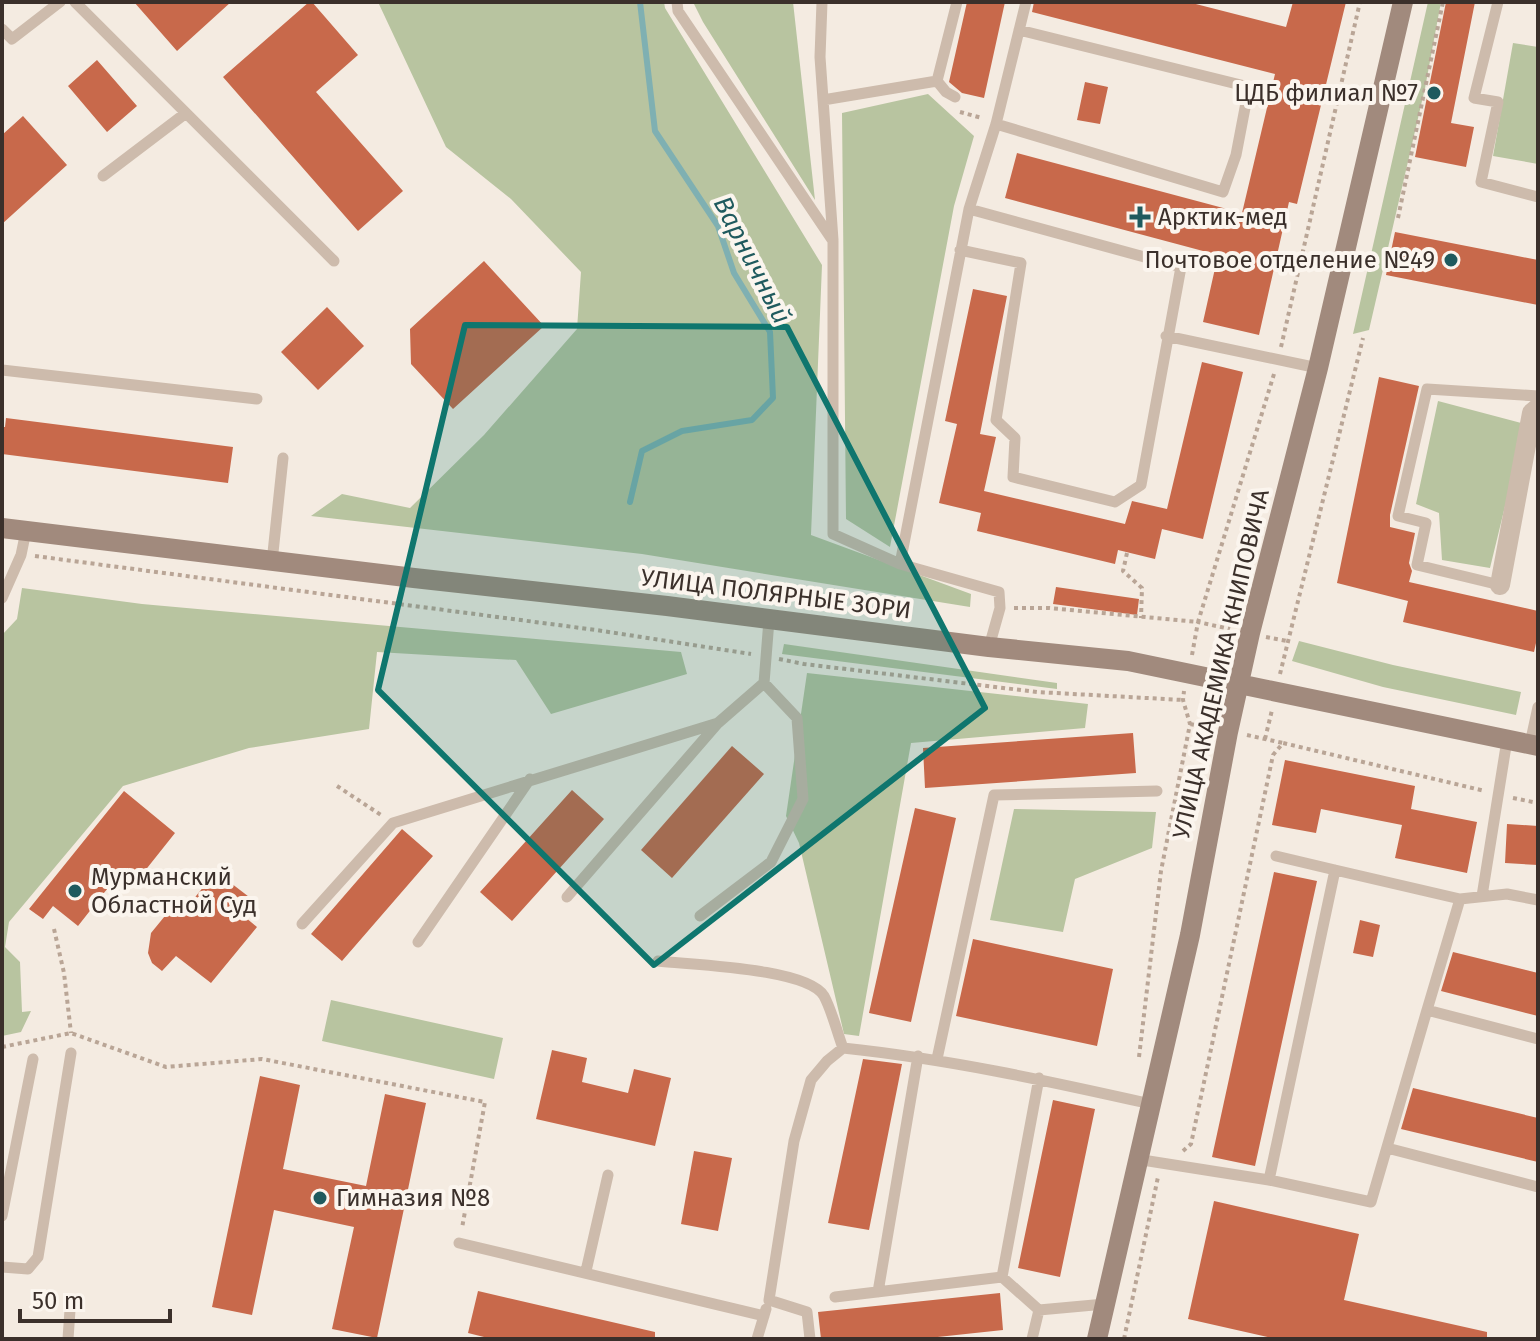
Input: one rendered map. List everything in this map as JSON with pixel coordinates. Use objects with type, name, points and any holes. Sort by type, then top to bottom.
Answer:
[{"type":"main road","name":"УЛИЦА АКАДЕМИКА КНИПОВИЧА","points":[[1097,1339],[1190,935],[1239,684],[1318,368],[1403,2]]},
{"type":"main road","name":"УЛИЦА ПОЛЯРНЫЕ ЗОРИ","points":[[2,528],[989,647],[1128,661],[1534,745]]},
{"type":"street","points":[[1500,585],[1532,413],[1538,408]]},
{"type":"lane","points":[[2,29],[12,39],[60,2]]},
{"type":"lane","points":[[75,2],[334,261]]},
{"type":"lane","points":[[677,2],[678,11],[833,241]]},
{"type":"lane","points":[[822,2],[820,57],[833,241],[833,534],[900,564],[999,592],[1000,608],[989,647]]},
{"type":"lane","points":[[937,81],[957,2]]},
{"type":"lane","points":[[900,564],[969,209],[996,124],[1026,2]]},
{"type":"lane","points":[[1498,2],[1474,98],[1498,102],[1481,182],[1538,197]]},
{"type":"lane","points":[[996,124],[1223,192],[1236,155],[1249,87],[1019,30]]},
{"type":"lane","points":[[823,100],[937,81]]},
{"type":"lane","points":[[937,81],[955,97]]},
{"type":"lane","points":[[103,176],[186,113]]},
{"type":"lane","points":[[960,250],[1021,263],[996,420],[1015,438],[1013,477],[1115,502],[1141,485],[1181,267],[969,209]]},
{"type":"lane","points":[[1166,336],[1318,368]]},
{"type":"lane","points":[[2,370],[257,399]]},
{"type":"lane","points":[[1500,585],[1417,565],[1426,523],[1398,516],[1427,389],[1538,396]]},
{"type":"lane","points":[[272,562],[283,458]]},
{"type":"lane","points":[[2,598],[21,555],[26,531]]},
{"type":"lane","points":[[567,897],[718,723],[764,683],[769,620]]},
{"type":"lane","points":[[700,916],[771,862],[803,799],[797,718],[764,683]]},
{"type":"lane","points":[[1534,745],[1538,707]]},
{"type":"lane","points":[[302,924],[393,823],[718,723]]},
{"type":"lane","points":[[1482,896],[1507,740]]},
{"type":"lane","points":[[418,942],[530,779]]},
{"type":"lane","points":[[937,1059],[994,795],[1157,791]]},
{"type":"lane","points":[[1276,856],[1460,899],[1507,894],[1538,900]]},
{"type":"lane","points":[[1269,1180],[1335,870]]},
{"type":"lane","points":[[1136,1159],[1269,1180],[1371,1202],[1460,899]]},
{"type":"lane","points":[[658,961],[778,974],[807,982],[823,994],[843,1048]]},
{"type":"lane","points":[[1427,1010],[1538,1039]]},
{"type":"lane","points":[[757,1339],[769,1300],[794,1141],[811,1080],[843,1048],[937,1059],[1151,1104]]},
{"type":"lane","points":[[2,1267],[28,1269],[38,1257],[71,1053]]},
{"type":"lane","points":[[878,1292],[918,1056]]},
{"type":"lane","points":[[2,1216],[33,1059]]},
{"type":"lane","points":[[1002,1277],[1039,1078]]},
{"type":"lane","points":[[1387,1148],[1538,1187]]},
{"type":"lane","points":[[586,1271],[608,1175]]},
{"type":"lane","points":[[459,1243],[764,1316]]},
{"type":"lane","points":[[835,1297],[1002,1277],[1039,1310],[1105,1304]]},
{"type":"lane","points":[[769,1300],[807,1312],[810,1339]]},
{"type":"lane","points":[[68,1339],[70,1310]]},
{"type":"lane","points":[[1032,1339],[1039,1310]]},
{"type":"path","points":[[1000,608],[1049,608],[1198,622],[1278,360],[1360,2]]},
{"type":"path","points":[[1398,218],[1443,2]]},
{"type":"path","points":[[1287,641],[1363,338]]},
{"type":"path","points":[[1127,553],[1123,571],[1142,588],[1141,618]]},
{"type":"path","points":[[21,555],[596,630],[804,664],[1037,692],[1183,700],[1190,724],[1161,871],[1139,1058]]},
{"type":"path","points":[[1265,739],[1538,803]]},
{"type":"path","points":[[1124,1339],[1158,1174],[1191,1144],[1273,755],[1283,743]]},
{"type":"path","points":[[337,786],[393,823]]},
{"type":"path","points":[[54,929],[64,973],[71,1033]]},
{"type":"path","points":[[2,1047],[71,1033],[166,1067],[262,1059],[485,1102],[459,1243]]},
{"type":"highlighted area","points":[[465,325],[787,327],[985,708],[654,965],[378,690]]},
{"type":"green space","points":[[378,2],[664,2],[822,265],[811,535],[971,594],[970,607],[642,554],[311,516],[342,494],[410,508],[484,435],[577,329],[581,272],[511,199],[446,147]]},
{"type":"green space","points":[[693,2],[793,2],[815,200],[703,22]]},
{"type":"green space","points":[[1428,2],[1441,2],[1425,88],[1369,330],[1353,334]]},
{"type":"green space","points":[[1513,43],[1538,47],[1538,164],[1493,156]]},
{"type":"green space","points":[[928,94],[974,136],[954,206],[890,547],[846,519],[842,113]]},
{"type":"green space","points":[[1438,401],[1525,424],[1490,568],[1442,560],[1439,513],[1416,504]]},
{"type":"green space","points":[[22,588],[142,604],[681,652],[687,674],[551,714],[516,660],[377,652],[369,729],[249,748],[123,786],[9,922],[5,947],[20,962],[22,1012],[31,1011],[21,1032],[2,1036],[2,635],[17,619]]},
{"type":"green space","points":[[1299,641],[1521,692],[1516,715],[1383,687],[1292,661]]},
{"type":"green space","points":[[784,644],[1057,683],[1057,689],[782,654]]},
{"type":"green space","points":[[807,673],[1088,704],[1085,728],[911,743],[859,1036],[844,1034],[799,843],[786,816]]},
{"type":"green space","points":[[1014,809],[1156,812],[1152,848],[1075,879],[1063,932],[990,920]]},
{"type":"green space","points":[[331,1000],[503,1038],[494,1079],[322,1041]]},
{"type":"building","points":[[134,2],[231,2],[177,51]]},
{"type":"building","points":[[309,2],[358,55],[316,92],[403,191],[358,231],[223,77]]},
{"type":"building","points":[[967,2],[1005,2],[984,98],[962,93],[949,82]]},
{"type":"building","points":[[1034,2],[1188,2],[1286,27],[1293,2],[1346,2],[1297,204],[1289,202],[1259,335],[1203,322],[1218,255],[1005,198],[1017,153],[1242,213],[1275,74],[1032,12]]},
{"type":"building","points":[[1446,2],[1475,2],[1451,123],[1474,127],[1466,167],[1415,157]]},
{"type":"building","points":[[97,60],[137,106],[107,132],[68,86]]},
{"type":"building","points":[[1085,82],[1108,87],[1100,124],[1077,120]]},
{"type":"building","points":[[23,116],[67,165],[2,224],[2,135]]},
{"type":"building","points":[[1395,232],[1538,260],[1538,305],[1386,275]]},
{"type":"building","points":[[484,261],[544,326],[453,409],[411,364],[410,329]]},
{"type":"building","points":[[973,289],[1007,296],[980,434],[996,437],[984,491],[1125,524],[1132,501],[1167,509],[1202,362],[1243,372],[1203,539],[1162,529],[1155,559],[1118,550],[1115,564],[977,531],[981,513],[939,503],[957,424],[945,421]]},
{"type":"building","points":[[327,307],[364,346],[318,390],[281,352]]},
{"type":"building","points":[[1379,377],[1419,386],[1390,515],[1390,527],[1415,533],[1409,582],[1538,611],[1534,652],[1403,622],[1408,601],[1337,583]]},
{"type":"building","points":[[6,418],[233,447],[228,483],[2,454],[2,427],[5,427]]},
{"type":"building","points":[[1056,587],[1139,599],[1137,615],[1053,604]]},
{"type":"building","points":[[1133,733],[1136,773],[925,788],[923,748]]},
{"type":"building","points":[[732,746],[764,774],[672,878],[641,850]]},
{"type":"building","points":[[1285,760],[1415,786],[1411,809],[1477,822],[1467,873],[1395,858],[1402,825],[1321,809],[1316,833],[1272,825]]},
{"type":"building","points":[[572,790],[604,819],[512,921],[480,892]]},
{"type":"building","points":[[124,791],[175,833],[136,882],[122,870],[78,926],[53,906],[43,919],[29,909]]},
{"type":"building","points":[[915,808],[956,818],[911,1022],[869,1013]]},
{"type":"building","points":[[1507,824],[1538,826],[1538,865],[1505,863]]},
{"type":"building","points":[[402,829],[433,856],[342,961],[311,934]]},
{"type":"building","points":[[1274,872],[1317,881],[1255,1166],[1212,1157]]},
{"type":"building","points":[[223,877],[257,903],[245,917],[257,927],[211,983],[176,956],[162,971],[152,963],[148,953],[151,933],[178,900],[187,907],[205,885]]},
{"type":"building","points":[[1360,920],[1380,925],[1373,957],[1353,953]]},
{"type":"building","points":[[973,939],[1113,969],[1097,1046],[956,1016]]},
{"type":"building","points":[[1453,952],[1538,973],[1538,1016],[1441,991]]},
{"type":"building","points":[[552,1050],[587,1058],[582,1082],[628,1093],[634,1069],[671,1078],[655,1146],[536,1119]]},
{"type":"building","points":[[863,1059],[902,1064],[869,1230],[828,1223]]},
{"type":"building","name":"Гимназия №8","points":[[260,1076],[300,1085],[283,1169],[366,1186],[385,1094],[426,1103],[377,1338],[332,1329],[354,1227],[274,1210],[252,1315],[212,1307]]},
{"type":"building","points":[[1413,1088],[1538,1118],[1538,1162],[1401,1129]]},
{"type":"building","points":[[1053,1100],[1095,1109],[1060,1277],[1018,1268]]},
{"type":"building","points":[[694,1151],[732,1158],[718,1231],[681,1224]]},
{"type":"building","points":[[1214,1201],[1359,1234],[1344,1300],[1487,1332],[1487,1339],[1276,1339],[1188,1319]]},
{"type":"building","points":[[478,1291],[655,1332],[655,1339],[492,1339],[468,1333]]},
{"type":"building","points":[[1000,1293],[1003,1330],[919,1339],[821,1339],[818,1312]]},
{"type":"waterway","name":"Варничный","points":[[630,502],[642,451],[682,431],[752,420],[773,398],[770,332],[734,273],[718,226],[655,131],[640,2]]},
{"type":"place","name":"ЦДБ филиал №7","points":[[1434,93]]},
{"type":"place","name":"Арктик-мед","points":[[1140,217]]},
{"type":"place","name":"Почтовое отделение №49","points":[[1451,260]]},
{"type":"place","name":"Мурманский Областной Суд","points":[[75,891]]},
{"type":"place","name":"Гимназия №8","points":[[320,1198]]}]
